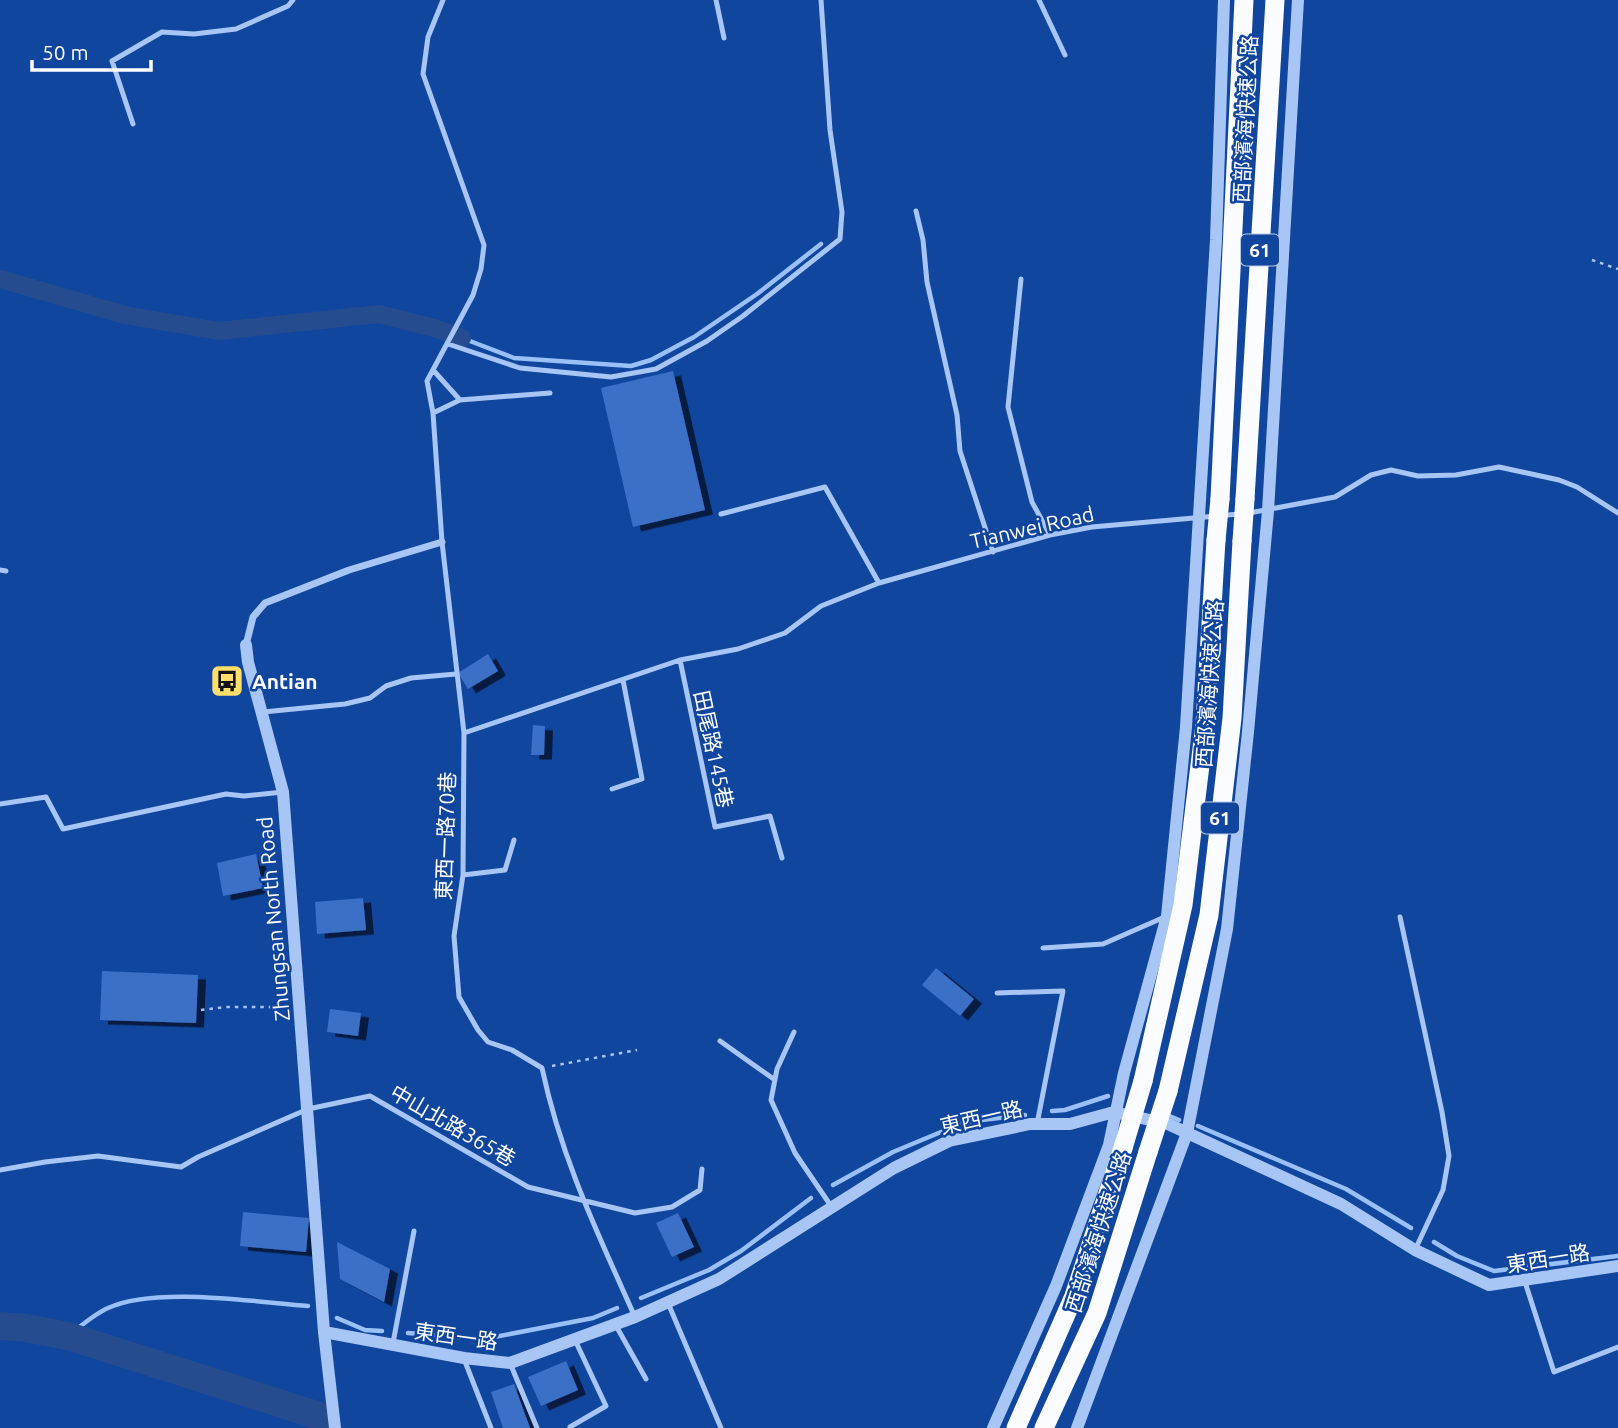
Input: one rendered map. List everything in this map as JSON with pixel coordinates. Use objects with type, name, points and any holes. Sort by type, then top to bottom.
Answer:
[{"type":"highway","name":"西部濱海快速公路","points":[[1016,1428],[1074,1296],[1123,1148],[1143,1081],[1183,905],[1205,724],[1220,499],[1244,0]]},
{"type":"highway","name":"西部濱海快速公路","points":[[1044,1428],[1097,1313],[1149,1152],[1168,1091],[1209,915],[1232,718],[1275,0]]},
{"type":"street","points":[[993,1428],[1056,1286],[1109,1145],[1114,1112],[1167,916],[1186,727],[1216,240],[1224,0]]},
{"type":"street","points":[[1077,1428],[1187,1133],[1227,929],[1268,511],[1298,0]]},
{"type":"street","name":"Zhungsan North Road","points":[[335,1428],[324,1332],[283,792],[246,645],[253,617],[265,603],[349,569],[442,542]]},
{"type":"street","name":"東西一路","points":[[324,1332],[392,1347],[464,1359],[510,1363],[635,1317],[719,1279],[831,1206],[894,1168],[949,1140],[1037,1124],[1070,1124],[1114,1112],[1168,1124],[1341,1204],[1415,1250],[1489,1286],[1618,1266]]},
{"type":"lane","points":[[133,124],[112,61],[162,33],[194,34],[236,29],[288,6],[293,0]]},
{"type":"lane","name":"東西一路70巷","points":[[443,0],[428,37],[423,74],[484,245],[481,269],[473,295],[427,381],[433,413],[442,542],[464,733],[463,874],[454,936],[459,997],[488,1042],[512,1050],[542,1068]]},
{"type":"lane","points":[[716,0],[724,38]]},
{"type":"lane","points":[[448,344],[520,368],[611,377],[656,369],[707,341],[743,317],[840,239],[842,212],[830,130],[821,0]]},
{"type":"lane","points":[[1039,0],[1065,55]]},
{"type":"lane","points":[[916,211],[923,240],[927,282],[957,415],[960,451],[993,552]]},
{"type":"lane","points":[[1021,279],[1008,407],[1032,502],[1050,535]]},
{"type":"lane","points":[[433,370],[460,400]]},
{"type":"lane","points":[[433,413],[460,400],[551,393]]},
{"type":"lane","name":"Tianwei Road","points":[[464,733],[680,660],[738,649],[785,633],[821,606],[879,583],[1050,535],[1092,527],[1268,511],[1335,497],[1371,475],[1391,470],[1419,475],[1456,475],[1499,467],[1559,480],[1577,487],[1618,513]]},
{"type":"lane","points":[[721,514],[825,487],[879,583]]},
{"type":"lane","name":"田尾路145巷","points":[[680,660],[715,827],[770,816],[782,858]]},
{"type":"lane","points":[[261,712],[345,704],[370,698],[386,686],[411,678],[456,674]]},
{"type":"lane","points":[[612,789],[642,779],[623,680]]},
{"type":"lane","points":[[0,804],[46,797],[63,829],[226,794],[244,796],[283,792]]},
{"type":"lane","points":[[463,874],[505,870],[514,840]]},
{"type":"lane","points":[[1043,948],[1103,944],[1167,916]]},
{"type":"lane","points":[[1400,917],[1449,1156],[1443,1190],[1415,1250]]},
{"type":"lane","points":[[997,993],[1063,991],[1037,1124]]},
{"type":"lane","points":[[794,1032],[777,1069],[771,1100],[795,1153],[831,1206]]},
{"type":"lane","points":[[720,1041],[775,1080]]},
{"type":"lane","points":[[542,1068],[551,1109],[582,1199],[635,1317]]},
{"type":"lane","name":"中山北路365巷","points":[[0,1170],[45,1161],[98,1156],[181,1167],[308,1109],[370,1096],[528,1187],[635,1213],[672,1207],[700,1190],[702,1169]]},
{"type":"lane","points":[[392,1347],[414,1231]]},
{"type":"lane","points":[[1525,1282],[1553,1372],[1618,1348]]},
{"type":"lane","points":[[668,1303],[721,1428]]},
{"type":"lane","points":[[615,1324],[646,1379]]},
{"type":"lane","points":[[570,1427],[606,1406],[575,1340]]},
{"type":"lane","points":[[464,1359],[491,1428]]},
{"type":"lane","points":[[510,1363],[537,1428]]},
{"type":"path","points":[[1592,260],[1618,269]]},
{"type":"path","points":[[201,1010],[300,1006]]},
{"type":"path","points":[[542,1068],[638,1050]]},
{"type":"building","points":[[673,371],[705,510],[633,527],[601,388]]},
{"type":"building","points":[[488,654],[498,671],[468,689],[458,673]]},
{"type":"building","points":[[533,725],[545,726],[544,755],[531,755]]},
{"type":"building","points":[[256,854],[263,888],[223,896],[217,863]]},
{"type":"building","points":[[363,898],[366,930],[317,934],[315,902]]},
{"type":"building","points":[[936,968],[974,999],[960,1016],[922,985]]},
{"type":"building","points":[[102,971],[198,975],[196,1023],[100,1020]]},
{"type":"building","points":[[330,1009],[361,1013],[358,1036],[327,1032]]},
{"type":"building","points":[[243,1212],[309,1218],[306,1252],[240,1246]]},
{"type":"building","points":[[678,1213],[694,1247],[672,1257],[656,1223]]},
{"type":"building","points":[[337,1242],[390,1269],[384,1302],[340,1279]]},
{"type":"building","points":[[566,1361],[578,1390],[541,1406],[528,1377]]},
{"type":"building","points":[[514,1384],[530,1428],[503,1428],[491,1392]]},
{"type":"waterway","points":[[462,338],[514,358],[631,366],[651,360],[694,337],[757,294],[821,244]]},
{"type":"waterway","points":[[0,279],[125,315],[218,331],[379,314],[462,338]]},
{"type":"waterway","points":[[1052,1111],[1065,1110],[1108,1096]]},
{"type":"waterway","points":[[833,1185],[893,1152],[965,1122],[1025,1115]]},
{"type":"waterway","points":[[1167,1115],[1179,1120]]},
{"type":"waterway","points":[[1198,1126],[1346,1189],[1411,1228]]},
{"type":"waterway","points":[[641,1298],[709,1270],[741,1251],[811,1198]]},
{"type":"waterway","points":[[1434,1242],[1457,1256],[1494,1271],[1618,1256]]},
{"type":"waterway","points":[[68,1336],[92,1317],[128,1301],[206,1297],[308,1306]]},
{"type":"waterway","points":[[408,1333],[484,1339],[593,1318],[617,1308]]},
{"type":"waterway","points":[[337,1318],[365,1330],[382,1331]]},
{"type":"waterway","points":[[0,1326],[68,1336],[323,1417]]},
{"type":"place","name":"Antian","points":[[227,681]]}]
